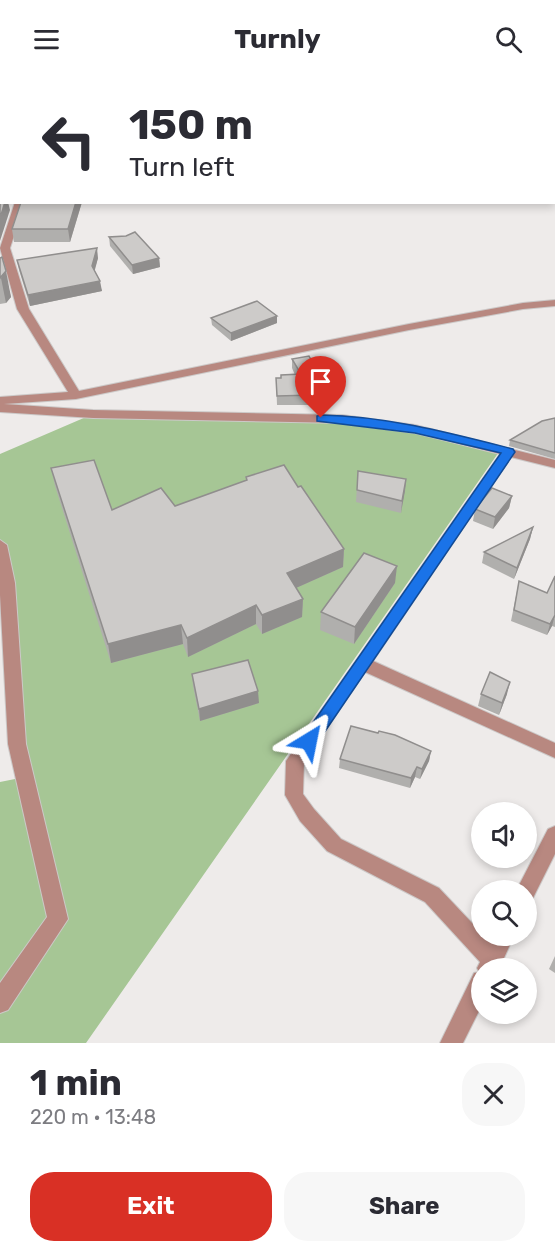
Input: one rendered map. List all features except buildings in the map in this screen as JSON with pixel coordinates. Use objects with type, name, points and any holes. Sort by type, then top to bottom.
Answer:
[{"type":"street","points":[[19,204],[3,252],[23,309],[76,395]]},
{"type":"street","points":[[0,401],[76,395],[409,327],[523,306],[555,303]]},
{"type":"street","points":[[0,408],[93,414],[342,419],[415,429],[555,464]]},
{"type":"street","points":[[485,958],[432,895],[334,845],[307,815],[294,795],[295,761],[508,452]]},
{"type":"street","points":[[0,545],[8,583],[17,744],[58,919],[0,1002]]},
{"type":"street","points":[[364,664],[555,751]]},
{"type":"street","points":[[532,880],[555,836]]},
{"type":"street","points":[[452,1043],[471,1004]]},
{"type":"green space","points":[[93,414],[342,419],[501,449],[86,1043],[0,1043],[0,782],[25,777],[0,553],[0,454]]},
{"type":"route","points":[[309,741],[508,452],[415,429],[321,418]]}]
